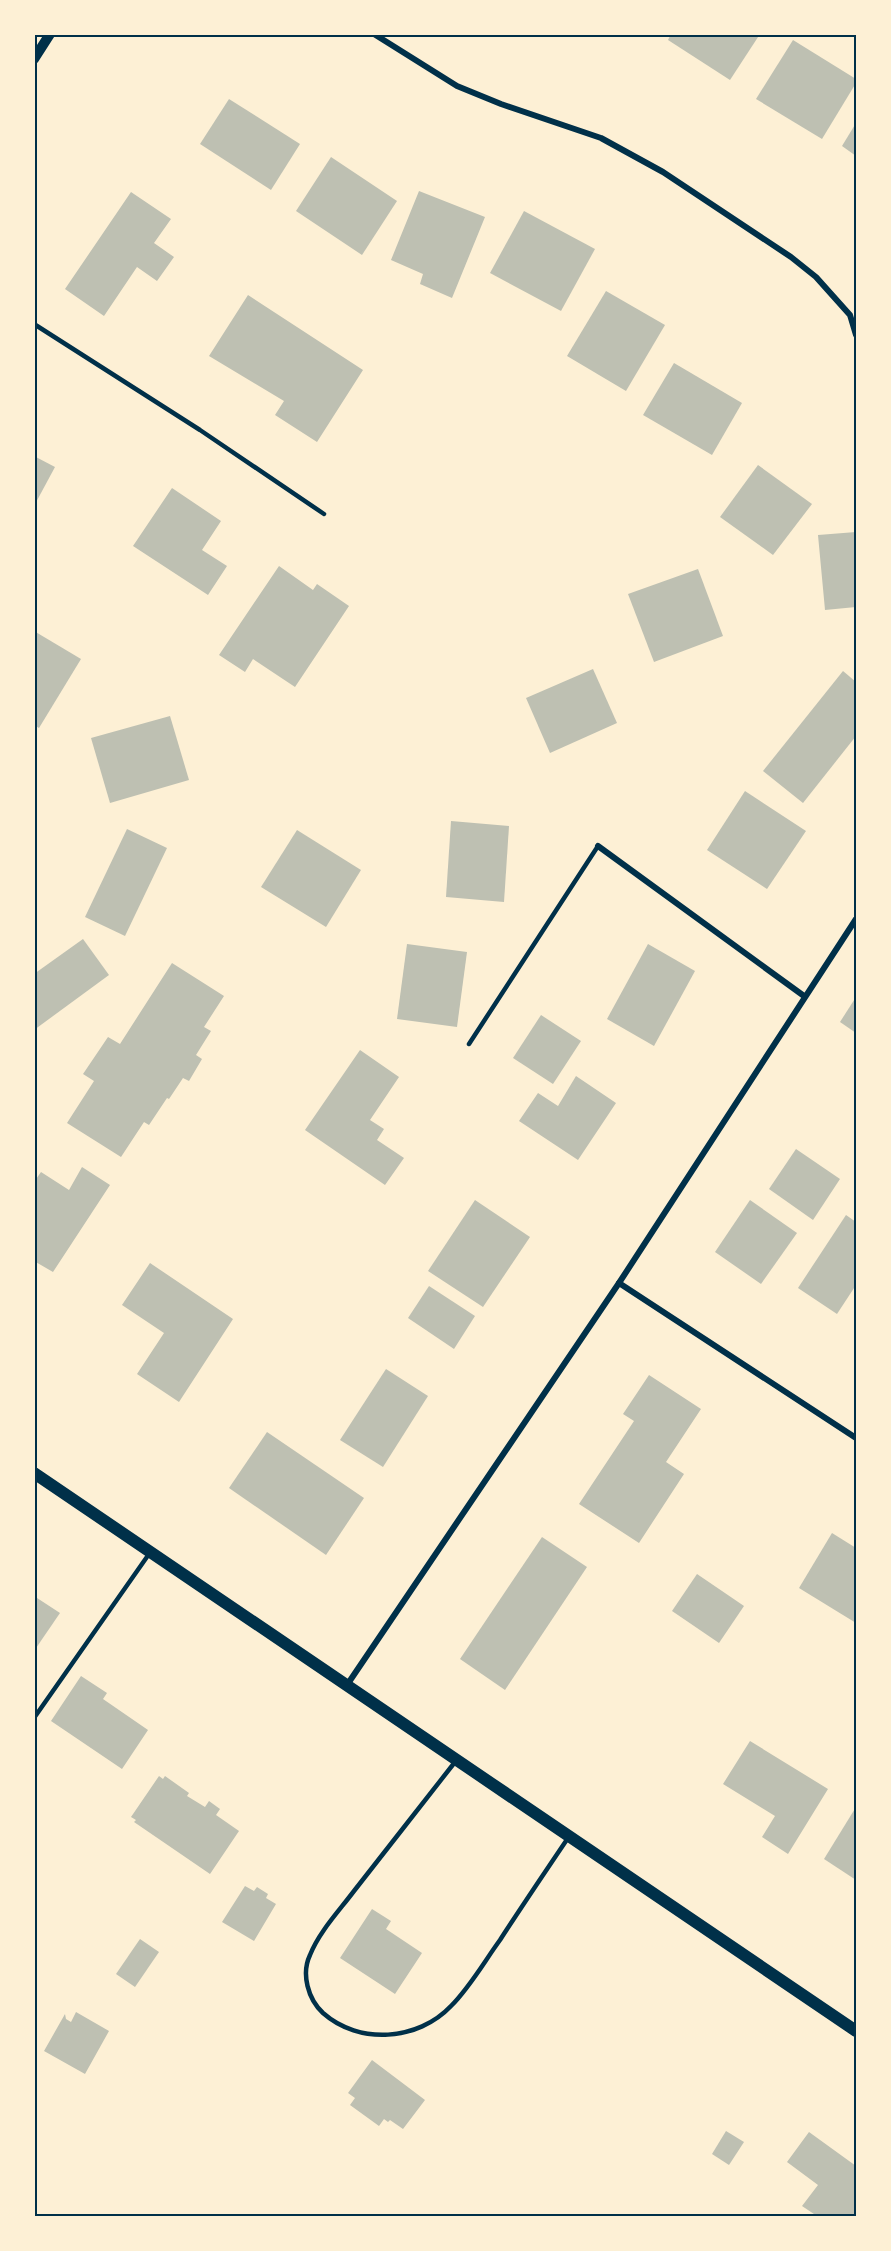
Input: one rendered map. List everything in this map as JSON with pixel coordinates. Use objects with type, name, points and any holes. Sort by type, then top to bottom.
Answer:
[{"type":"main road","points":[[34,1473],[856,2031]]},
{"type":"street","points":[[34,59],[50,34]]},
{"type":"street","points":[[374,34],[457,86],[501,104],[601,138],[663,172],[816,276],[850,315],[856,334]]},
{"type":"street","points":[[598,846],[804,996]]},
{"type":"street","points":[[347,1685],[619,1283],[856,919]]},
{"type":"street","points":[[619,1283],[856,1437]]},
{"type":"lane","points":[[34,324],[200,430],[324,514]]},
{"type":"lane","points":[[469,1044],[598,846]]},
{"type":"lane","points":[[34,1718],[150,1551]]},
{"type":"lane","points":[[456,1760],[329,1924],[310,1954],[306,1970],[308,1989],[320,2010],[333,2022],[359,2031],[385,2036],[408,2032],[425,2025],[450,2007],[476,1975],[569,1837]]},
{"type":"building","points":[[671,34],[760,34],[730,80],[668,40]]},
{"type":"building","points":[[793,40],[856,79],[856,83],[822,139],[756,99]]},
{"type":"building","points":[[229,99],[300,144],[271,190],[200,144]]},
{"type":"building","points":[[856,123],[856,156],[842,146]]},
{"type":"building","points":[[331,157],[397,201],[362,255],[296,211]]},
{"type":"building","points":[[419,191],[485,217],[452,298],[420,284],[423,274],[391,260]]},
{"type":"building","points":[[131,192],[171,219],[154,243],[174,257],[157,281],[137,267],[104,316],[65,289]]},
{"type":"building","points":[[524,211],[595,249],[561,311],[490,273]]},
{"type":"building","points":[[606,291],[665,325],[626,391],[567,356]]},
{"type":"building","points":[[248,295],[363,370],[317,442],[275,415],[284,401],[209,356]]},
{"type":"building","points":[[674,363],[742,403],[712,455],[643,415]]},
{"type":"building","points":[[34,456],[55,467],[34,506]]},
{"type":"building","points":[[758,465],[812,504],[773,555],[720,517]]},
{"type":"building","points":[[172,488],[221,521],[202,550],[227,566],[208,595],[133,546]]},
{"type":"building","points":[[856,532],[856,607],[825,610],[818,535]]},
{"type":"building","points":[[279,566],[313,590],[317,584],[349,606],[295,687],[253,659],[245,672],[219,655]]},
{"type":"building","points":[[698,569],[723,636],[654,662],[628,594]]},
{"type":"building","points":[[34,631],[81,659],[39,728],[34,725]]},
{"type":"building","points":[[593,669],[617,723],[550,753],[526,698]]},
{"type":"building","points":[[843,671],[856,682],[856,736],[803,803],[763,771]]},
{"type":"building","points":[[170,716],[189,780],[110,803],[91,738]]},
{"type":"building","points":[[745,791],[806,831],[767,889],[707,850]]},
{"type":"building","points":[[451,821],[509,826],[504,902],[446,897]]},
{"type":"building","points":[[127,829],[167,848],[125,936],[85,917]]},
{"type":"building","points":[[297,830],[361,870],[326,927],[261,887]]},
{"type":"building","points":[[83,939],[109,975],[34,1030],[34,974]]},
{"type":"building","points":[[407,944],[467,952],[457,1027],[397,1019]]},
{"type":"building","points":[[648,944],[695,971],[654,1046],[607,1019]]},
{"type":"building","points":[[172,963],[224,996],[204,1027],[211,1031],[196,1055],[202,1059],[189,1081],[183,1078],[149,1125],[144,1122],[121,1157],[67,1123],[94,1081],[83,1074],[108,1037],[120,1044]]},
{"type":"building","points":[[856,997],[856,1033],[840,1022]]},
{"type":"building","points":[[541,1015],[581,1041],[553,1084],[513,1058]]},
{"type":"building","points":[[360,1050],[399,1077],[370,1120],[384,1129],[377,1140],[404,1158],[385,1185],[305,1130]]},
{"type":"building","points":[[576,1076],[616,1103],[578,1160],[519,1121],[538,1093],[558,1106]]},
{"type":"building","points":[[796,1149],[840,1179],[813,1220],[769,1189]]},
{"type":"building","points":[[82,1167],[110,1185],[53,1272],[34,1261],[34,1182],[41,1172],[69,1190]]},
{"type":"building","points":[[475,1200],[530,1237],[483,1307],[428,1271]]},
{"type":"building","points":[[750,1200],[797,1233],[761,1284],[715,1252]]},
{"type":"building","points":[[846,1215],[856,1222],[856,1285],[837,1314],[798,1288]]},
{"type":"building","points":[[150,1263],[233,1319],[179,1402],[137,1374],[164,1333],[122,1305]]},
{"type":"building","points":[[429,1286],[475,1316],[454,1349],[408,1318]]},
{"type":"building","points":[[386,1369],[428,1396],[383,1467],[340,1440]]},
{"type":"building","points":[[649,1375],[701,1409],[666,1462],[684,1474],[639,1543],[579,1504],[634,1421],[623,1414]]},
{"type":"building","points":[[267,1432],[364,1498],[326,1555],[229,1488]]},
{"type":"building","points":[[832,1533],[856,1548],[856,1623],[799,1588]]},
{"type":"building","points":[[542,1537],[587,1567],[505,1690],[460,1659]]},
{"type":"building","points":[[697,1574],[744,1606],[719,1643],[672,1611]]},
{"type":"building","points":[[34,1596],[60,1613],[34,1651]]},
{"type":"building","points":[[81,1676],[107,1693],[103,1699],[148,1730],[122,1769],[51,1721]]},
{"type":"building","points":[[750,1741],[828,1789],[788,1854],[762,1837],[775,1816],[723,1784]]},
{"type":"building","points":[[159,1776],[163,1779],[165,1776],[189,1793],[187,1796],[205,1807],[209,1801],[220,1809],[216,1815],[239,1831],[210,1874],[134,1822],[136,1820],[131,1817]]},
{"type":"building","points":[[856,1807],[856,1880],[824,1859]]},
{"type":"building","points":[[245,1886],[254,1891],[257,1887],[268,1894],[266,1898],[276,1904],[254,1941],[222,1922]]},
{"type":"building","points":[[372,1909],[391,1921],[386,1929],[422,1953],[395,1994],[340,1958]]},
{"type":"building","points":[[140,1939],[159,1952],[135,1987],[116,1974]]},
{"type":"building","points":[[76,2012],[109,2031],[85,2074],[44,2051],[65,2014],[66,2019],[71,2022]]},
{"type":"building","points":[[372,2060],[425,2100],[403,2129],[390,2120],[388,2122],[384,2119],[379,2126],[350,2105],[355,2098],[348,2093]]},
{"type":"building","points":[[726,2131],[744,2142],[729,2165],[712,2154]]},
{"type":"building","points":[[809,2132],[856,2166],[856,2216],[817,2216],[802,2206],[818,2185],[787,2162]]}]
